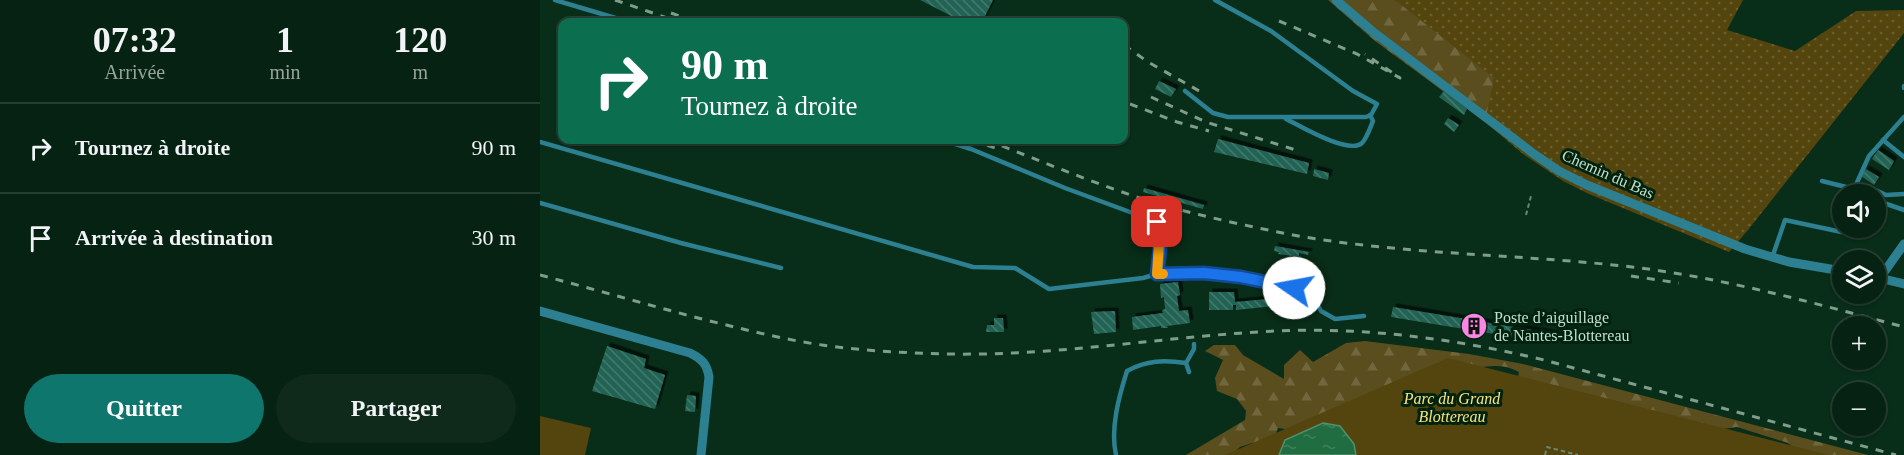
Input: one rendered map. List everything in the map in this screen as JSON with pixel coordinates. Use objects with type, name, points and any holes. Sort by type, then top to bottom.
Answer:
[{"type":"street","name":"Chemin du Bas","points":[[1336,0],[1372,31],[1559,171],[1587,185],[1772,258],[1832,270]]},
{"type":"street","points":[[1886,267],[1904,244]]},
{"type":"street","points":[[1886,280],[1904,284]]},
{"type":"street","points":[[540,311],[690,353],[704,361],[709,377],[701,455]]},
{"type":"lane","points":[[555,0],[615,18]]},
{"type":"lane","points":[[1185,92],[1207,109],[1221,116],[1366,117],[1377,104],[1353,91],[1271,32],[1215,0]]},
{"type":"lane","points":[[1283,117],[1318,136],[1354,146],[1364,141],[1373,121],[1370,115]]},
{"type":"lane","points":[[1856,184],[1869,156],[1904,117]]},
{"type":"lane","points":[[1884,140],[1904,157]]},
{"type":"lane","points":[[540,142],[973,267],[1015,268],[1049,289],[1143,278],[1157,274],[1204,273],[1241,277],[1294,288],[1314,298],[1321,311],[1335,319],[1364,316]]},
{"type":"lane","points":[[955,144],[1157,222],[1160,249],[1157,274]]},
{"type":"lane","points":[[1822,181],[1834,184]]},
{"type":"lane","points":[[1886,195],[1904,194]]},
{"type":"lane","points":[[540,203],[681,243],[781,268]]},
{"type":"lane","points":[[1886,204],[1904,210]]},
{"type":"lane","points":[[1772,258],[1785,220],[1832,230]]},
{"type":"lane","points":[[1189,372],[1186,363],[1194,349],[1194,344]]},
{"type":"lane","points":[[1116,455],[1114,432],[1120,393],[1127,371],[1143,362],[1186,363]]},
{"type":"path","points":[[1526,214],[1531,196]]},
{"type":"path","points":[[1545,455],[1547,447],[1578,455]]},
{"type":"green space","points":[[1328,0],[1395,0],[1494,78],[1485,122],[1375,41]]},
{"type":"green space","points":[[1395,0],[1743,0],[1727,30],[1795,51],[1856,11],[1904,10],[1904,33],[1729,252],[1589,194],[1563,181],[1523,154],[1485,122]]},
{"type":"green space","points":[[1365,341],[1469,354],[1523,364],[1868,455],[1803,455],[1788,443],[1737,427],[1723,429],[1517,383],[1519,372],[1494,366],[1478,368],[1292,430],[1278,428],[1273,442],[1252,443],[1240,447],[1231,455],[1186,455],[1245,420],[1246,411],[1237,399],[1217,391],[1215,378],[1223,360],[1205,351],[1214,345],[1235,345],[1243,355],[1284,379],[1284,365],[1300,350],[1313,362],[1346,343]]},
{"type":"green space","name":"Parc du Grand Blottereau","points":[[1448,358],[1829,455],[1225,455]]},
{"type":"green space","points":[[540,416],[591,428],[585,455],[540,455]]},
{"type":"water","points":[[1323,423],[1340,426],[1354,444],[1356,455],[1279,455],[1285,440]]},
{"type":"building","points":[[920,0],[993,0],[984,18],[955,18]]},
{"type":"building","points":[[1159,81],[1176,89],[1171,97],[1155,89]]},
{"type":"building","points":[[1444,91],[1467,109],[1464,115],[1439,97]]},
{"type":"building","points":[[1448,118],[1459,125],[1454,132],[1444,124]]},
{"type":"building","points":[[1218,139],[1309,163],[1307,174],[1214,152]]},
{"type":"building","points":[[1878,150],[1894,161],[1889,170],[1872,159]]},
{"type":"building","points":[[1314,169],[1329,173],[1328,180],[1313,176]]},
{"type":"building","points":[[1866,169],[1879,177],[1873,184],[1861,176]]},
{"type":"building","points":[[1144,188],[1204,205],[1203,209],[1143,192]]},
{"type":"building","points":[[1275,246],[1309,252],[1308,255],[1299,253],[1299,257],[1278,254],[1279,252],[1274,251]]},
{"type":"building","points":[[1178,282],[1179,311],[1188,310],[1190,323],[1167,326],[1168,328],[1161,328],[1161,326],[1133,330],[1132,317],[1163,313],[1164,297],[1161,298],[1160,284]]},
{"type":"building","points":[[1209,292],[1234,292],[1235,302],[1291,297],[1292,304],[1236,310],[1236,305],[1233,305],[1233,310],[1209,310]]},
{"type":"building","name":"Poste d’aiguillage de Nantes-Blottereau","points":[[1393,307],[1556,334],[1555,344],[1391,317]]},
{"type":"building","points":[[1115,311],[1116,332],[1094,334],[1091,312]]},
{"type":"building","points":[[994,318],[1003,318],[1004,332],[986,332],[987,325],[994,325]]},
{"type":"building","points":[[607,346],[646,359],[644,368],[665,375],[655,409],[592,391]]},
{"type":"building","points":[[687,395],[696,396],[695,412],[685,411]]},
{"type":"railway","points":[[615,0],[667,18]]},
{"type":"railway","points":[[671,13],[685,18]]},
{"type":"railway","points":[[1279,21],[1357,54],[1400,78],[1365,54]]},
{"type":"railway","points":[[1128,48],[1201,92]]},
{"type":"railway","points":[[1151,97],[1206,122],[1299,151]]},
{"type":"railway","points":[[1130,104],[1177,122],[1209,131]]},
{"type":"railway","points":[[984,144],[995,148]]},
{"type":"railway","points":[[997,144],[1155,203],[1276,232],[1377,247],[1590,263],[1666,272],[1769,292],[1904,327]]},
{"type":"railway","points":[[540,275],[760,333],[822,345],[870,350],[991,354],[1310,330],[1411,336],[1478,346],[1544,360],[1896,455]]},
{"type":"railway","points":[[1631,276],[1679,283]]},
{"type":"slow traffic","points":[[1159,242],[1157,274],[1163,274]]},
{"type":"place","name":"Poste d’aiguillage de Nantes-Blottereau","points":[[1474,326]]},
{"type":"route","points":[[1157,222],[1160,249],[1157,274],[1204,273],[1241,277],[1294,288]]}]
